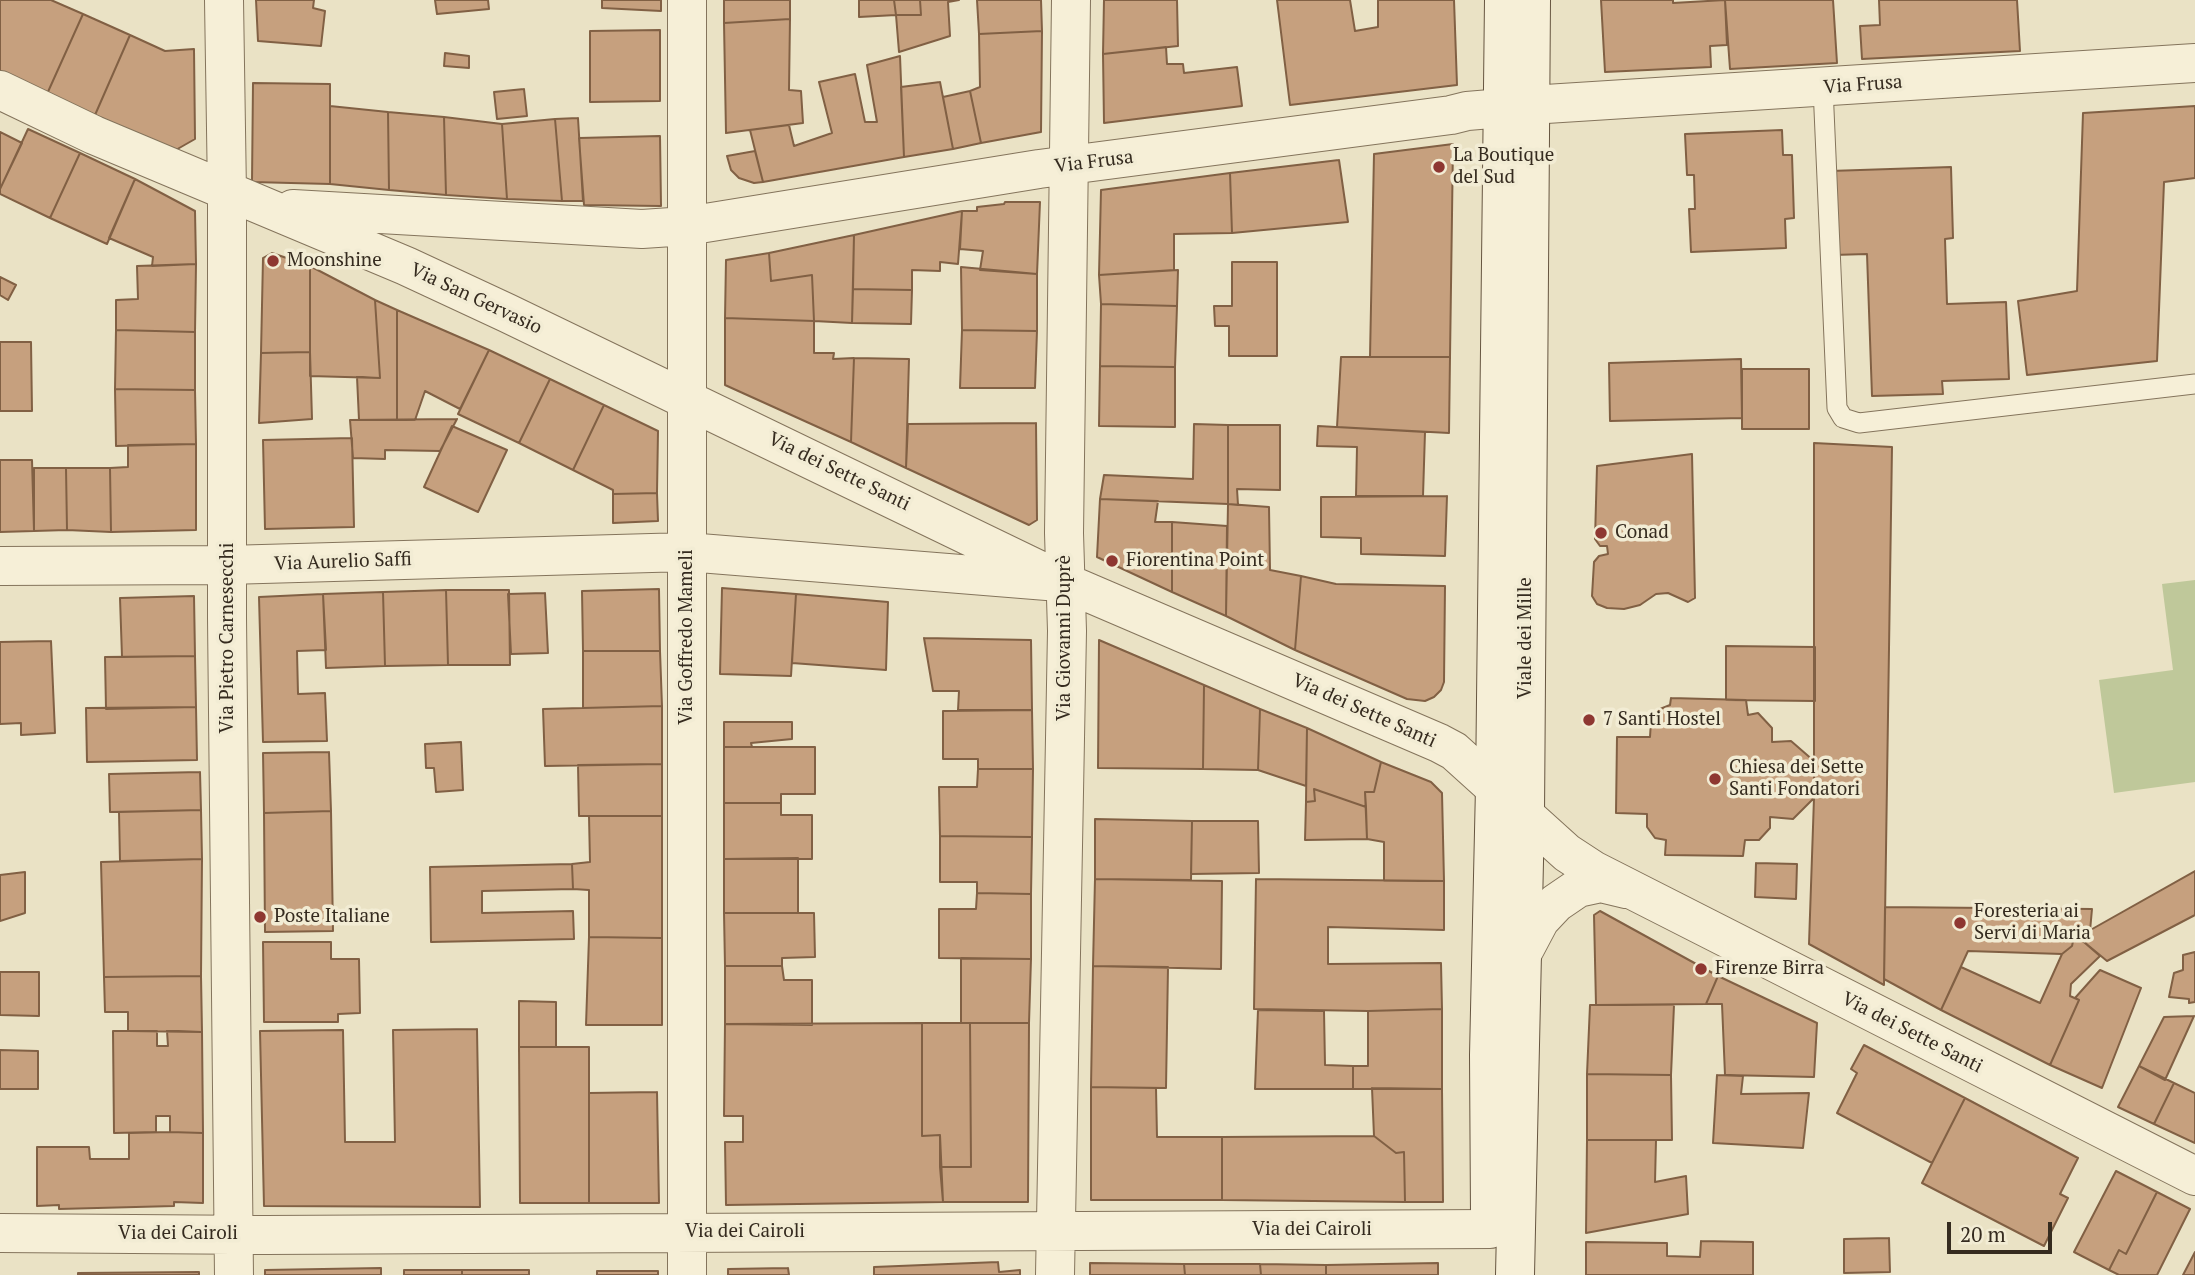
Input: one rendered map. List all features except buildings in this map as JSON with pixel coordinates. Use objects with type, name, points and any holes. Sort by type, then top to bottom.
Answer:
[{"type":"street","name":"Via Pietro Carnesecchi","points":[[224,0],[234,1275]]},
{"type":"street","name":"Via Goffredo Mameli","points":[[687,0],[687,1275]]},
{"type":"street","name":"Via Giovanni Duprè","points":[[1055,1275],[1072,0]]},
{"type":"street","name":"Viale dei Mille","points":[[1504,0],[1516,106],[1525,815],[1515,1275]]},
{"type":"street","name":"Viale dei Mille","points":[[1489,1275],[1489,1055],[1495,787],[1516,106],[1531,0]]},
{"type":"street","name":"Via Frusa","points":[[687,226],[1069,165],[1468,111],[2195,63]]},
{"type":"street","name":"Via San Gervasio","points":[[0,90],[94,135],[456,289],[686,400]]},
{"type":"street","name":"Via San Gervasio","points":[[262,207],[642,229],[687,226]]},
{"type":"street","name":"Via dei Sette Santi","points":[[686,400],[1066,583],[1439,743],[1454,751],[1567,853],[1593,870],[2195,1175]]},
{"type":"street","name":"Via dei Sette Santi","points":[[687,552],[1066,583]]},
{"type":"street","name":"Via Aurelio Saffi","points":[[0,566],[227,565],[687,552]]},
{"type":"street","name":"Via dei Sette Santi","points":[[1522,954],[1540,920],[1556,903],[1578,888],[1601,883],[1629,890]]},
{"type":"street","name":"Via dei Cairoli","points":[[0,1233],[233,1235],[1490,1229]]},
{"type":"lane","points":[[1823,87],[1837,408],[1843,418],[1859,423],[2195,384]]},
{"type":"green space","points":[[2195,580],[2195,782],[2114,793],[2099,680],[2173,670],[2162,584]]},
{"type":"place","name":"La Boutique del Sud","points":[[1439,167]]},
{"type":"place","name":"Moonshine","points":[[273,261]]},
{"type":"place","name":"Conad","points":[[1601,533]]},
{"type":"place","name":"Fiorentina Point","points":[[1112,561]]},
{"type":"place","name":"7 Santi Hostel","points":[[1589,720]]},
{"type":"place","name":"Chiesa dei Sette Santi Fondatori","points":[[1715,779]]},
{"type":"place","name":"Poste Italiane","points":[[260,917]]},
{"type":"place","name":"Foresteria ai Servi di Maria","points":[[1960,923]]},
{"type":"place","name":"Firenze Birra","points":[[1701,969]]}]
